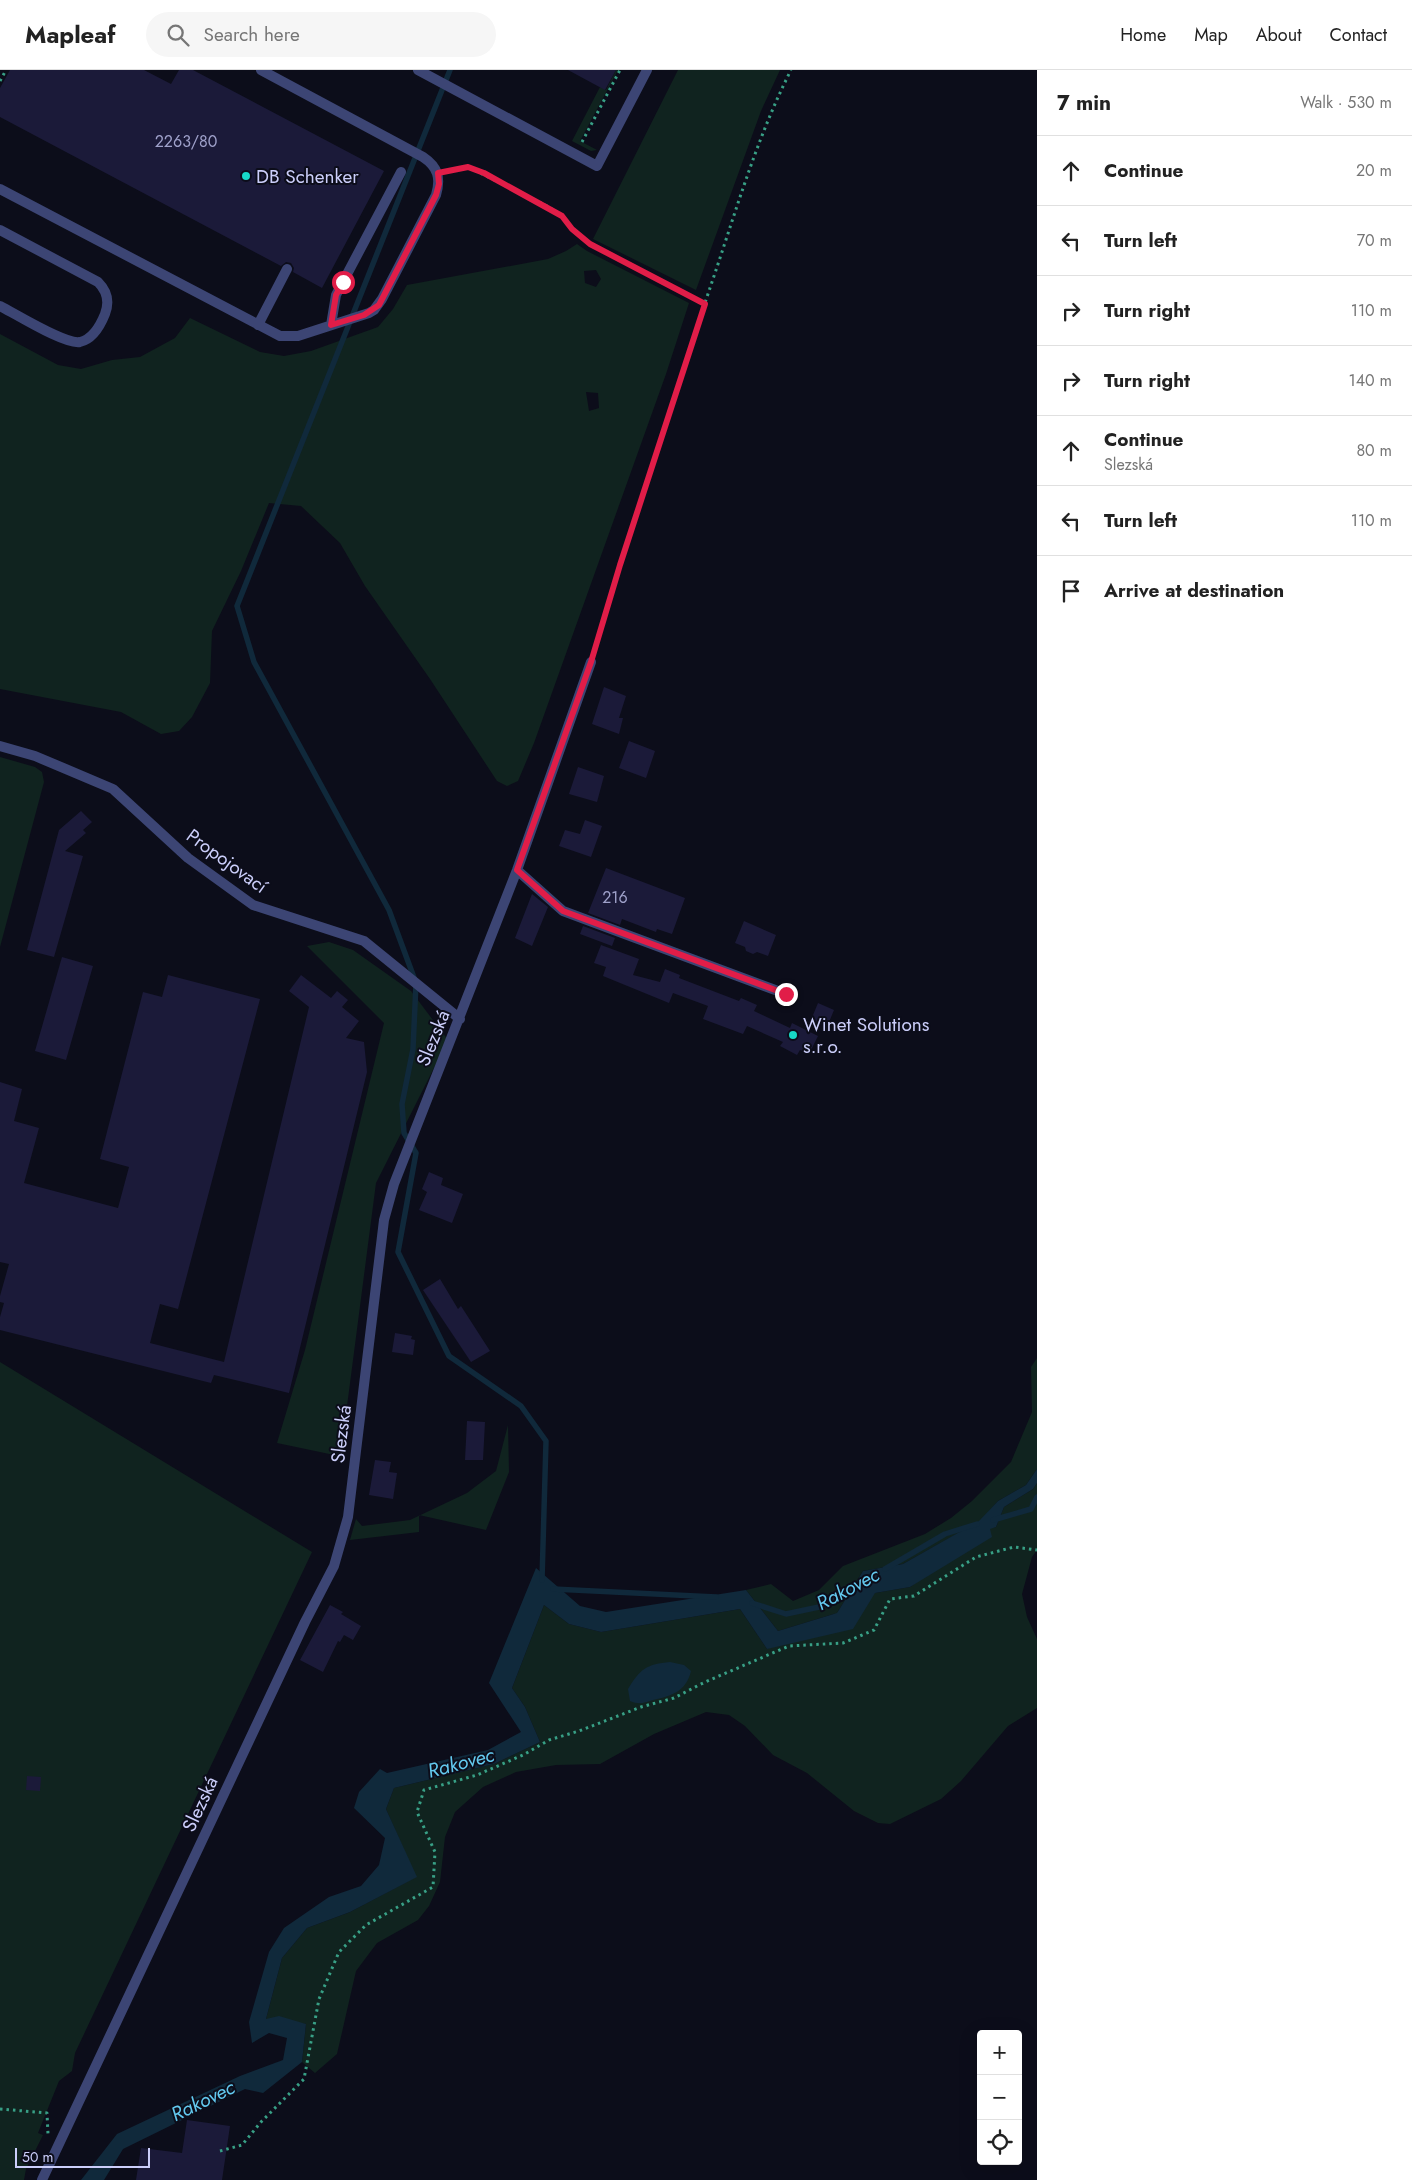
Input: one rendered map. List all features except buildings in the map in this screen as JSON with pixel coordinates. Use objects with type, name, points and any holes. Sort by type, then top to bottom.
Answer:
[{"type":"street","points":[[0,190],[273,333],[288,337],[298,336],[364,315],[379,305],[436,195],[439,184],[438,173],[432,163],[423,157],[261,70]]},
{"type":"street","points":[[418,70],[597,166],[647,70]]},
{"type":"street","points":[[331,325],[336,295],[401,172]]},
{"type":"street","points":[[0,230],[98,282],[106,291],[108,300],[105,314],[97,329],[86,339],[76,342],[58,337],[0,306]]},
{"type":"street","points":[[258,325],[287,269]]},
{"type":"street","name":"Slezská","points":[[42,2180],[305,1622],[334,1566],[348,1517],[384,1220],[394,1184],[517,870],[591,662]]},
{"type":"street","name":"Propojovací","points":[[0,746],[34,756],[113,789],[188,858],[253,905],[364,941],[460,1019]]},
{"type":"street","points":[[517,870],[563,911],[786,994]]},
{"type":"path","points":[[0,81],[6,70]]},
{"type":"path","points":[[582,142],[620,70]]},
{"type":"path","points":[[591,662],[620,565],[705,304],[772,109],[791,70]]},
{"type":"path","points":[[438,173],[468,167],[484,173],[562,216],[572,229],[590,244],[705,304]]},
{"type":"path","points":[[220,2151],[242,2145],[261,2122],[304,2079],[320,1999],[339,1952],[366,1925],[433,1887],[435,1852],[417,1812],[424,1790],[477,1775],[522,1755],[549,1740],[580,1731],[641,1707],[674,1698],[789,1646],[843,1643],[874,1630],[890,1599],[914,1596],[945,1578],[976,1556],[1014,1547],[1037,1550]]},
{"type":"path","points":[[0,2109],[47,2113],[48,2139]]},
{"type":"green space","points":[[616,70],[618,70],[580,141],[597,150],[591,151],[572,141],[600,87],[606,90]]},
{"type":"green space","points":[[678,70],[780,70],[761,111],[696,290],[593,239]]},
{"type":"green space","points":[[577,244],[587,251],[689,303],[666,374],[534,743],[518,781],[507,786],[497,781],[430,679],[365,586],[340,543],[301,506],[269,503],[241,571],[212,631],[210,683],[192,717],[179,731],[161,734],[121,712],[0,689],[0,334],[58,365],[81,369],[112,360],[140,357],[175,338],[190,318],[260,352],[284,356],[311,351],[378,327],[393,309],[407,285],[548,259]],"holes":[[[596,270],[601,279],[596,287],[585,283],[584,271]],[[586,392],[598,393],[599,408],[589,411]]]},
{"type":"green space","points":[[0,757],[35,767],[42,772],[44,782],[0,947]]},
{"type":"green space","points":[[329,942],[353,950],[411,991],[448,1040],[376,1183],[339,1456],[277,1443],[305,1350],[384,1023],[307,946]]},
{"type":"green space","points":[[1037,1358],[1037,1469],[1026,1485],[998,1501],[980,1521],[903,1564],[863,1571],[837,1613],[778,1631],[746,1590],[771,1584],[793,1601],[819,1590],[843,1566],[925,1534],[951,1518],[972,1501],[1011,1462],[1032,1412],[1031,1367]]},
{"type":"green space","points":[[0,1362],[312,1552],[75,2053],[72,2071],[59,2081],[38,2133],[43,2135],[26,2169],[24,2180],[0,2180]]},
{"type":"green space","points":[[508,1425],[509,1472],[486,1530],[420,1515],[467,1493],[496,1471]]},
{"type":"green space","points":[[1037,1483],[1037,1550],[1032,1557],[1022,1594],[1027,1617],[1037,1639],[1037,1708],[1008,1726],[961,1781],[941,1799],[890,1824],[878,1823],[854,1811],[807,1773],[773,1755],[745,1726],[729,1715],[706,1712],[654,1734],[600,1764],[556,1765],[516,1772],[483,1787],[455,1812],[445,1837],[440,1882],[429,1906],[418,1920],[377,1943],[356,1971],[337,2054],[315,2073],[302,2062],[306,2024],[266,2019],[282,1958],[307,1928],[350,1912],[416,1877],[386,1809],[394,1788],[494,1764],[540,1742],[525,1707],[512,1688],[544,1605],[569,1624],[601,1632],[740,1609],[767,1649],[875,1593],[910,1587],[990,1528],[996,1527],[1004,1507],[1033,1489]]},
{"type":"green space","points":[[419,1516],[419,1532],[350,1540],[356,1519],[362,1526],[410,1520]]},
{"type":"water","points":[[1037,1469],[1037,1483],[1033,1489],[1004,1507],[996,1527],[990,1529],[992,1537],[910,1587],[875,1593],[853,1629],[767,1649],[740,1609],[601,1632],[569,1624],[544,1605],[512,1688],[525,1707],[540,1742],[494,1764],[394,1788],[386,1809],[417,1877],[350,1912],[307,1928],[282,1958],[266,2019],[279,2016],[306,2024],[302,2062],[263,2093],[245,2089],[123,2149],[104,2180],[81,2180],[117,2134],[240,2076],[283,2060],[287,2038],[269,2033],[252,2043],[249,2022],[269,1952],[284,1928],[329,1897],[361,1886],[379,1865],[385,1838],[354,1808],[359,1792],[380,1769],[387,1773],[488,1750],[521,1732],[489,1683],[536,1568],[580,1606],[606,1612],[746,1590],[778,1631],[837,1613],[863,1571],[903,1564],[979,1521],[998,1501],[1026,1485]]},
{"type":"water","points":[[670,1662],[684,1665],[691,1671],[689,1678],[682,1688],[672,1695],[644,1703],[630,1701],[628,1689],[640,1672],[655,1664]]},
{"type":"waterway","points":[[450,70],[237,606],[254,662],[389,910],[416,983],[413,1049],[402,1104],[404,1133],[416,1153],[398,1252],[449,1356],[521,1406],[546,1441],[542,1580]]},
{"type":"waterway","name":"Rakovec","points":[[993,1520],[1031,1509],[1037,1497]]},
{"type":"waterway","name":"Rakovec","points":[[885,1569],[945,1534],[977,1524]]},
{"type":"waterway","name":"Rakovec","points":[[752,1603],[786,1614],[819,1607],[857,1585]]},
{"type":"waterway","name":"Rakovec","points":[[553,1589],[716,1597]]},
{"type":"place","name":"DB Schenker","points":[[246,176]]},
{"type":"place","name":"Winet Solutions s.r.o.","points":[[793,1035]]},
{"type":"route","points":[[343,282],[336,295],[331,325],[369,313],[379,305],[436,195],[439,184],[438,173],[468,167],[484,173],[562,216],[572,229],[590,244],[705,304],[620,565],[591,662],[517,870],[527,881],[563,911],[786,994]]}]
